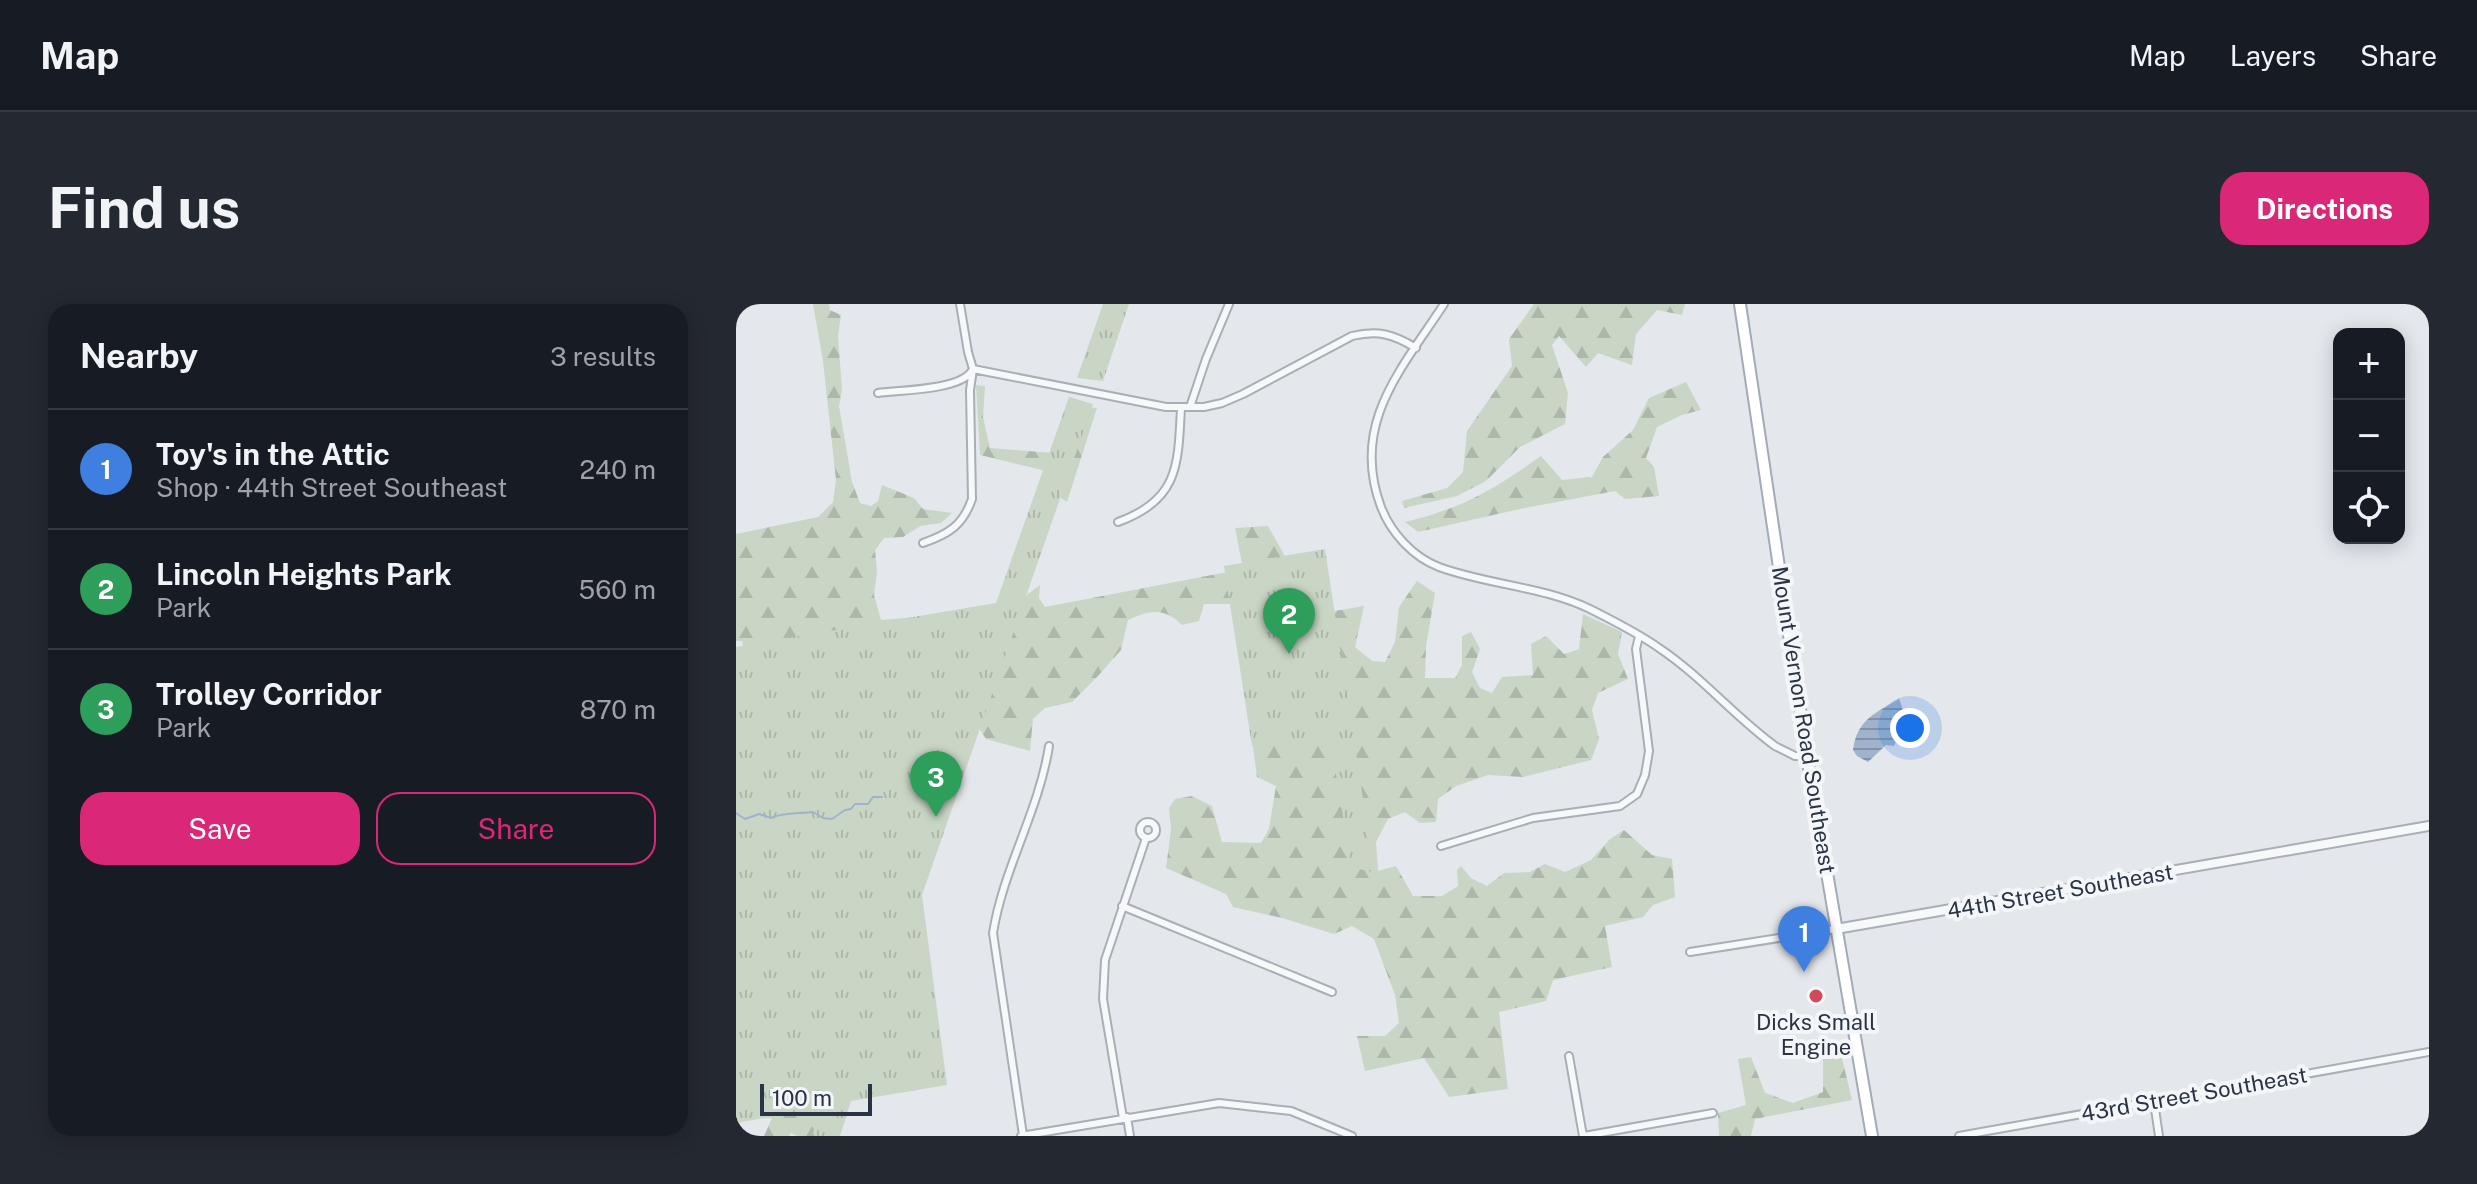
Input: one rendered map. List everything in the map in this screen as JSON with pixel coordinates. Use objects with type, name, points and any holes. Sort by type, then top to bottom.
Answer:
[{"type":"main road","name":"Mount Vernon Road Southeast","points":[[1740,304],[1807,756],[1872,1136]]},
{"type":"street","points":[[923,543],[957,527],[967,514],[972,499],[970,390],[973,369],[960,304]]},
{"type":"street","points":[[1190,407],[1229,304]]},
{"type":"street","points":[[1444,304],[1383,399],[1370,447],[1377,495],[1385,517],[1397,536],[1412,551],[1440,567],[1567,599],[1614,621],[1661,649],[1775,746],[1795,756],[1807,756]]},
{"type":"street","points":[[973,369],[1181,408],[1222,403],[1352,336],[1369,332],[1385,333],[1416,348]]},
{"type":"street","points":[[878,393],[948,385],[967,378],[973,369]]},
{"type":"street","points":[[1118,522],[1142,513],[1161,497],[1172,478],[1179,452],[1181,408]]},
{"type":"street","points":[[1441,846],[1533,818],[1620,806],[1637,794],[1645,775],[1649,751],[1636,649],[1639,636]]},
{"type":"street","points":[[1049,746],[1045,770],[1000,902],[993,933],[1022,1136],[1197,1105],[1241,1103],[1291,1111],[1351,1136]]},
{"type":"street","name":"44th Street Southeast","points":[[1690,952],[2429,826]]},
{"type":"street","points":[[1130,1136],[1102,980],[1105,960],[1146,838]]},
{"type":"street","points":[[1122,906],[1332,992]]},
{"type":"street","name":"43rd Street Southeast","points":[[1959,1136],[2429,1052]]},
{"type":"street","points":[[1569,1056],[1584,1136],[1713,1113]]},
{"type":"street","points":[[2154,1102],[2159,1136]]},
{"type":"green space","points":[[813,304],[829,304],[830,310],[841,315],[838,336],[842,390],[839,406],[852,482],[860,503],[871,506],[878,501],[882,485],[914,498],[923,509],[952,513],[941,523],[920,526],[903,537],[884,538],[875,550],[877,572],[874,595],[881,620],[952,614],[817,1136],[791,1133],[789,1136],[764,1136],[772,1118],[736,1117],[736,689],[751,679],[742,641],[736,641],[736,534],[818,517],[833,502],[836,480],[823,361]]},
{"type":"green space","points":[[1103,304],[1129,304],[1103,381],[1077,378]]},
{"type":"green space","points":[[1534,304],[1685,304],[1682,315],[1657,310],[1636,334],[1632,365],[1598,353],[1586,367],[1559,336],[1552,345],[1568,393],[1565,424],[1520,447],[1486,481],[1457,496],[1404,508],[1402,501],[1447,488],[1463,472],[1467,431],[1512,366],[1509,339]]},
{"type":"green space","points":[[1686,382],[1701,410],[1657,427],[1646,458],[1654,467],[1659,496],[1625,499],[1615,491],[1418,532],[1405,522],[1444,511],[1477,496],[1541,456],[1562,480],[1592,477],[1603,457],[1633,430],[1649,398]]},
{"type":"green space","points":[[976,385],[985,386],[983,417],[990,448],[1052,453],[1046,471],[980,455]]},
{"type":"green space","points":[[1069,397],[1093,404],[922,895],[947,1085],[851,1101],[840,1136],[812,1136],[821,1108],[736,1123],[736,647],[996,603]]},
{"type":"green space","points":[[1087,407],[1097,408],[1067,502],[1058,496]]},
{"type":"green space","points":[[1268,526],[1287,560],[1329,612],[1364,606],[1355,647],[1372,661],[1385,662],[1395,642],[1399,607],[1417,581],[1435,593],[1426,646],[1425,678],[1455,678],[1462,665],[1462,636],[1471,632],[1480,649],[1472,672],[1480,688],[1492,693],[1502,677],[1533,675],[1531,644],[1546,636],[1564,654],[1579,649],[1583,614],[1622,632],[1618,654],[1628,679],[1598,693],[1592,710],[1599,739],[1591,760],[1523,777],[1488,775],[1456,786],[1438,799],[1436,822],[1420,823],[1405,812],[1388,819],[1376,842],[1378,871],[1396,866],[1413,896],[1442,896],[1458,886],[1457,870],[1461,866],[1471,878],[1487,886],[1504,873],[1530,872],[1545,864],[1565,872],[1591,860],[1610,839],[1624,830],[1652,855],[1672,859],[1675,897],[1653,905],[1643,917],[1605,926],[1612,967],[1553,980],[1546,1001],[1499,1012],[1508,1089],[1449,1097],[1424,1058],[1365,1071],[1357,1036],[1385,1036],[1399,1023],[1395,995],[1374,939],[1352,926],[1334,934],[1233,907],[1226,894],[1166,868],[1171,829],[1169,808],[1175,799],[1192,796],[1212,806],[1222,842],[1261,843],[1269,829],[1276,786],[1257,777],[1234,604],[1204,604],[1199,621],[1182,625],[1169,615],[1156,612],[1128,620],[1121,650],[1098,676],[1072,702],[1045,708],[1033,719],[1030,751],[986,739],[977,725],[1017,602],[1040,585],[1039,598],[1045,607],[1243,569],[1235,528]]},
{"type":"green space","points":[[1325,549],[1372,872],[1359,869],[1350,858],[1331,744],[1252,746],[1224,566]]},
{"type":"green space","points":[[1841,1054],[1852,1100],[1755,1119],[1751,1136],[1719,1136],[1718,1113],[1746,1105],[1738,1059],[1751,1057],[1765,1093],[1793,1103],[1823,1092],[1823,1058]]},
{"type":"water","points":[[1899,699],[1903,723],[1894,746],[1886,745],[1868,762],[1857,756],[1853,750],[1863,724]]},
{"type":"waterway","points":[[736,813],[745,819],[759,814],[771,818],[813,812],[832,819],[855,804],[868,804],[873,797],[882,797]]},
{"type":"place","name":"Lincoln Heights Park","points":[[1289,654]]},
{"type":"place","name":"Trolley Corridor","points":[[936,817]]},
{"type":"place","name":"Toy's in the Attic","points":[[1804,972]]},
{"type":"place","name":"Dicks Small Engine","points":[[1816,996]]}]
